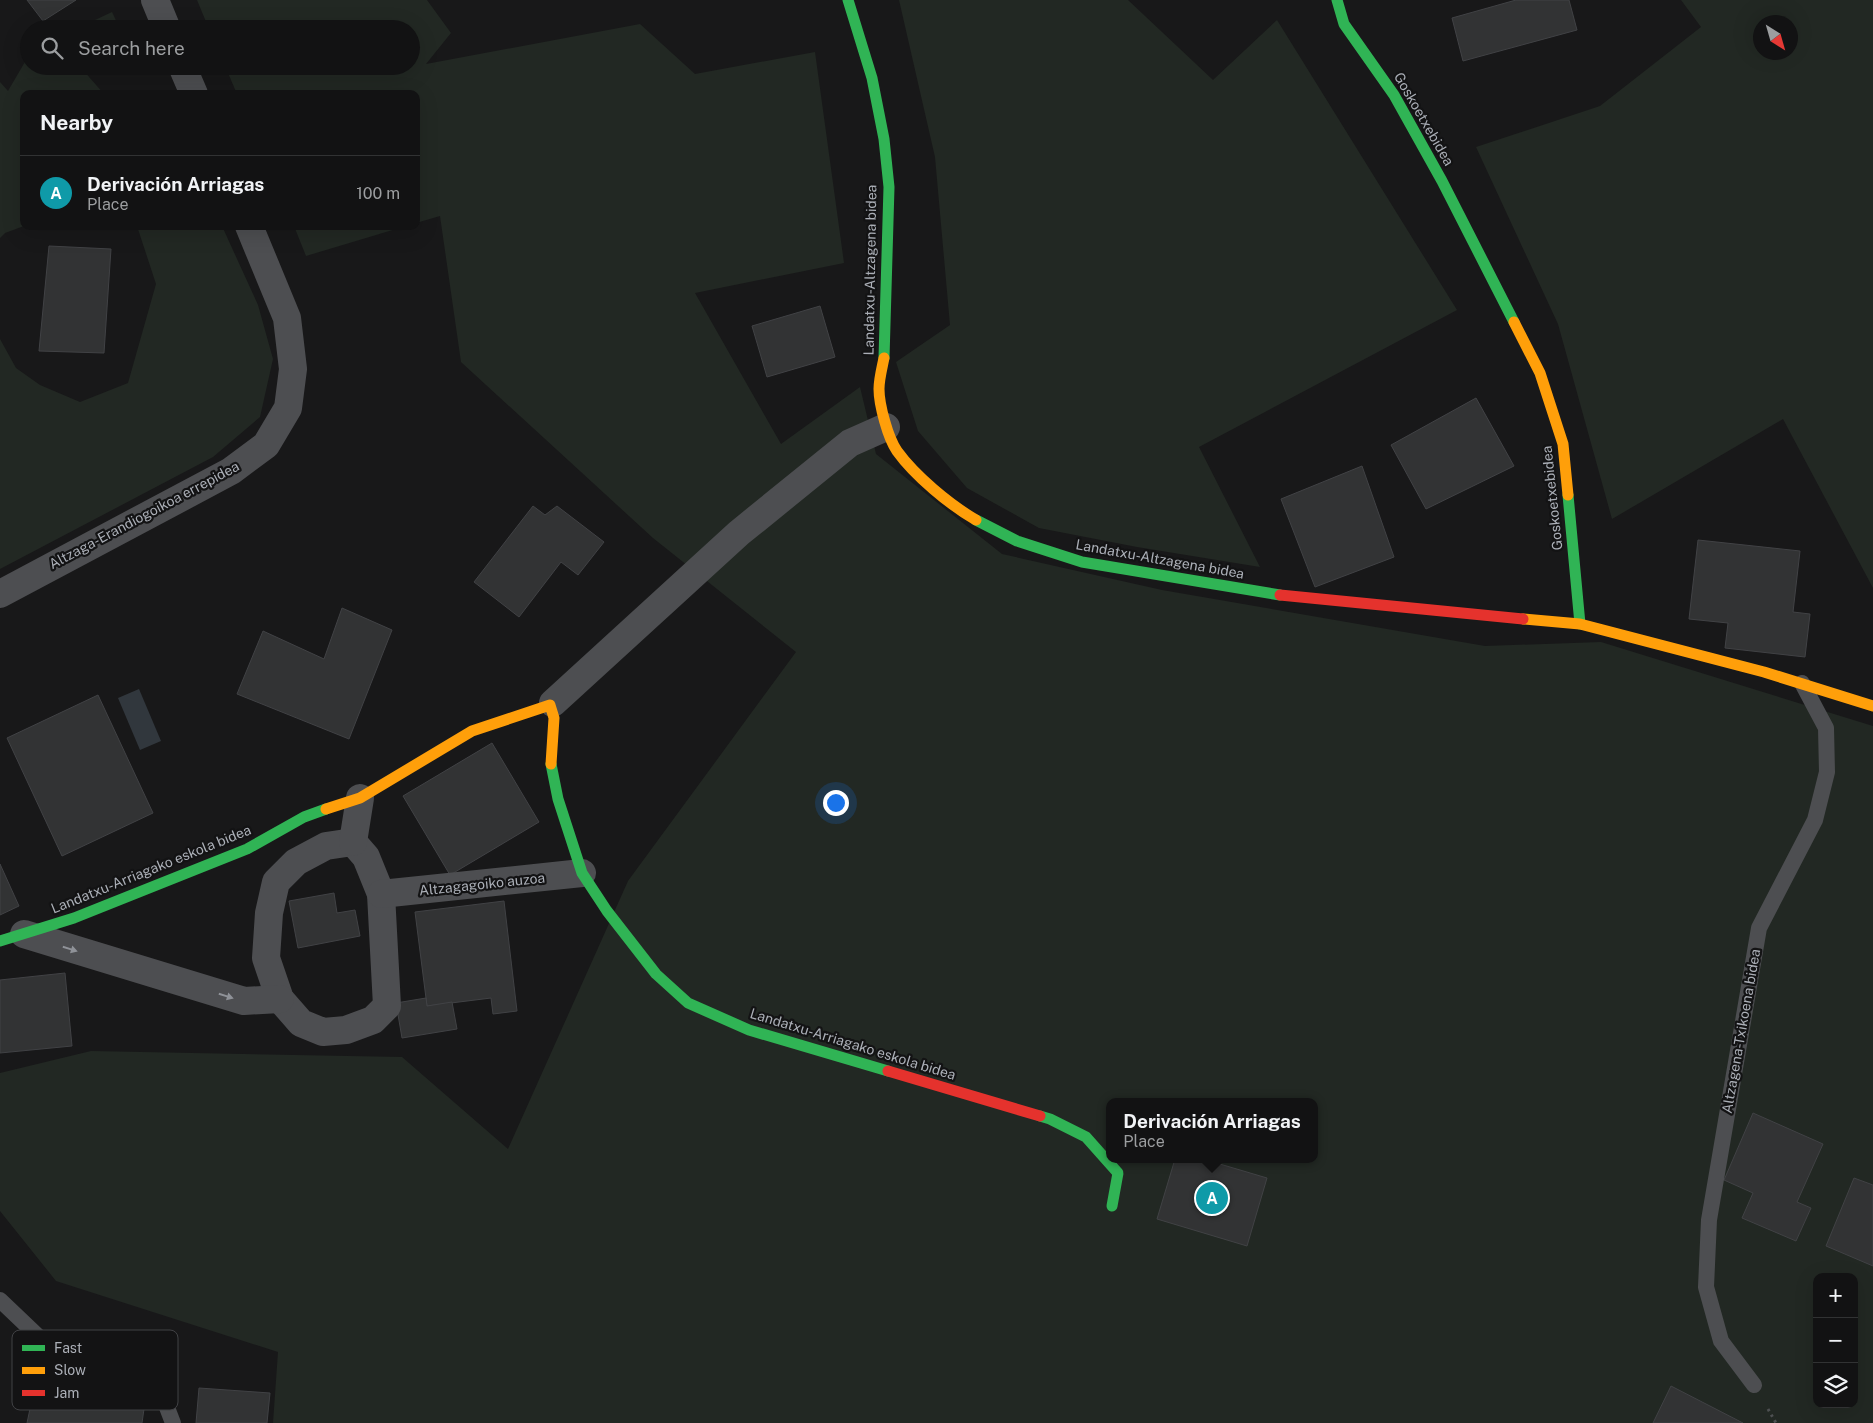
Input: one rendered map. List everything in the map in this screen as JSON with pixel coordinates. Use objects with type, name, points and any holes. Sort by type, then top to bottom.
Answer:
[{"type":"street","points":[[155,0],[163,20]]},
{"type":"street","name":"Landatxu-Altzagena bidea","points":[[848,0],[872,78],[884,139],[889,187],[884,357],[879,389],[886,427],[897,451],[927,484],[966,514],[1017,541],[1082,562],[1270,594],[1580,624]]},
{"type":"street","name":"Goskoetxebidea","points":[[1337,0],[1344,24],[1394,95],[1442,181],[1540,373],[1563,444],[1580,624]]},
{"type":"street","points":[[186,75],[192,90]]},
{"type":"street","name":"Altzaga-Erandiogoikoa errepidea","points":[[0,594],[230,471],[266,445],[288,408],[293,369],[287,318],[251,230]]},
{"type":"street","points":[[553,704],[738,533],[850,443],[886,427]]},
{"type":"street","points":[[1580,624],[1764,672],[1873,706]]},
{"type":"street","name":"Landatxu-Arriagako eskola bidea","points":[[12,938],[74,918],[247,849],[304,817],[360,798],[472,731],[550,705],[554,718],[551,763],[558,799],[582,873],[607,911],[656,974],[688,1003],[748,1030],[1050,1119],[1086,1137],[1106,1160]]},
{"type":"street","points":[[353,842],[360,798]]},
{"type":"street","points":[[353,842],[366,856],[381,894],[387,1006],[373,1020],[346,1030],[323,1032],[301,1023],[280,999],[266,958],[269,913],[276,882],[296,862],[326,846],[353,842]]},
{"type":"street","name":"Altzagagoiko auzoa","points":[[381,894],[582,873]]},
{"type":"street","points":[[12,938],[244,1001],[280,999]]},
{"type":"street","name":"Landatxu-Arriagako eskola bidea","points":[[1109,1163],[1118,1173],[1112,1206]]},
{"type":"lane","name":"Altzagena-Txikoena bidea","points":[[1754,1385],[1721,1341],[1706,1287],[1709,1220],[1759,928],[1815,820],[1826,772],[1826,728],[1802,684]]},
{"type":"lane","points":[[0,1300],[32,1330]]},
{"type":"lane","points":[[168,1410],[173,1423]]},
{"type":"shaded area","points":[[197,0],[427,0],[451,33],[426,64],[640,24],[695,74],[815,52],[844,263],[695,293],[781,444],[860,387],[876,454],[1002,554],[1162,590],[1485,646],[1601,642],[1873,726],[1873,1423],[273,1423],[278,1352],[56,1281],[0,1211],[0,1073],[91,1051],[402,1057],[508,1149],[628,881],[796,652],[653,538],[461,362],[440,216],[420,222],[420,90],[235,90],[229,75],[420,75],[420,20],[205,20]]},
{"type":"shaded area","points":[[899,0],[1128,0],[1213,80],[1277,20],[1457,310],[1199,447],[1260,567],[1137,547],[1039,528],[967,488],[918,431],[896,362],[950,325],[935,157]]},
{"type":"shaded area","points":[[1681,0],[1873,0],[1873,588],[1783,419],[1612,519],[1558,324],[1476,147],[1600,106],[1701,27]]},
{"type":"shaded area","points":[[112,12],[116,20],[95,20]]},
{"type":"shaded area","points":[[20,70],[20,75],[87,75],[100,90],[20,90],[20,227],[5,233],[0,238],[0,82],[8,91]]},
{"type":"shaded area","points":[[138,230],[224,230],[258,305],[273,359],[260,417],[213,457],[0,569],[0,339],[16,368],[40,385],[80,402],[128,383],[156,284]]},
{"type":"shaded area","points":[[296,230],[393,230],[306,256]]},
{"type":"shaded area","points":[[139,689],[161,741],[140,750],[118,698]]},
{"type":"building","points":[[27,0],[76,0],[45,20],[42,20]]},
{"type":"building","points":[[1516,0],[1569,0],[1577,30],[1463,61],[1452,18]]},
{"type":"building","points":[[49,246],[111,249],[104,353],[39,351]]},
{"type":"building","points":[[820,306],[835,357],[767,377],[752,326]]},
{"type":"building","points":[[1476,398],[1514,466],[1426,509],[1391,445]]},
{"type":"building","points":[[1362,466],[1394,557],[1315,587],[1281,499]]},
{"type":"building","points":[[533,506],[545,515],[557,506],[604,542],[578,575],[561,562],[519,617],[474,582]]},
{"type":"building","points":[[1698,540],[1800,551],[1793,612],[1810,614],[1805,657],[1725,648],[1728,623],[1689,619]]},
{"type":"building","points":[[342,608],[392,630],[349,739],[237,694],[263,631],[324,659]]},
{"type":"building","points":[[98,695],[153,813],[62,856],[7,738]]},
{"type":"building","points":[[492,743],[539,822],[450,875],[403,796]]},
{"type":"building","points":[[0,864],[19,906],[0,915]]},
{"type":"building","points":[[334,893],[337,913],[355,910],[360,936],[298,948],[289,901]]},
{"type":"building","points":[[504,901],[517,1011],[493,1014],[491,998],[427,1006],[415,912]]},
{"type":"building","points":[[65,973],[72,1046],[0,1053],[0,980]]},
{"type":"building","points":[[426,998],[427,1006],[452,1002],[457,1029],[402,1038],[396,1003]]},
{"type":"building","points":[[1753,1113],[1823,1144],[1797,1202],[1811,1208],[1796,1241],[1742,1218],[1753,1193],[1724,1180]]},
{"type":"building","points":[[1174,1163],[1216,1163],[1267,1178],[1247,1246],[1157,1219]]},
{"type":"building","points":[[1854,1178],[1873,1185],[1873,1266],[1826,1246]]},
{"type":"building","points":[[1671,1386],[1743,1423],[1653,1423]]},
{"type":"building","points":[[199,1388],[270,1393],[267,1423],[196,1423]]},
{"type":"building","points":[[30,1410],[144,1410],[142,1423],[27,1423]]},
{"type":"traffic: fast","points":[[848,0],[872,78],[884,139],[889,187],[884,358]]},
{"type":"traffic: fast","points":[[1337,0],[1344,24],[1394,95],[1442,181],[1514,322]]},
{"type":"traffic: fast","points":[[1568,495],[1580,624]]},
{"type":"traffic: fast","points":[[976,520],[1017,541],[1082,562],[1280,595]]},
{"type":"traffic: fast","points":[[551,764],[558,799],[582,873],[607,911],[656,974],[688,1003],[749,1030],[888,1071]]},
{"type":"traffic: fast","points":[[0,941],[74,918],[247,849],[304,817],[326,809]]},
{"type":"traffic: fast","points":[[1040,1116],[1086,1137],[1106,1160]]},
{"type":"traffic: fast","points":[[1109,1163],[1118,1173],[1112,1206]]},
{"type":"traffic: slow","points":[[1514,322],[1540,373],[1563,444],[1568,495]]},
{"type":"traffic: slow","points":[[884,358],[879,396],[890,438],[897,451],[923,480],[944,498],[976,520]]},
{"type":"traffic: slow","points":[[1523,619],[1580,624],[1764,672],[1873,706]]},
{"type":"traffic: slow","points":[[326,809],[360,798],[472,731],[550,705],[554,718],[551,764]]},
{"type":"traffic: jam","points":[[1280,595],[1523,619]]},
{"type":"traffic: jam","points":[[888,1071],[1040,1116]]},
{"type":"place","name":"Derivación Arriagas","points":[[1212,1198]]}]
